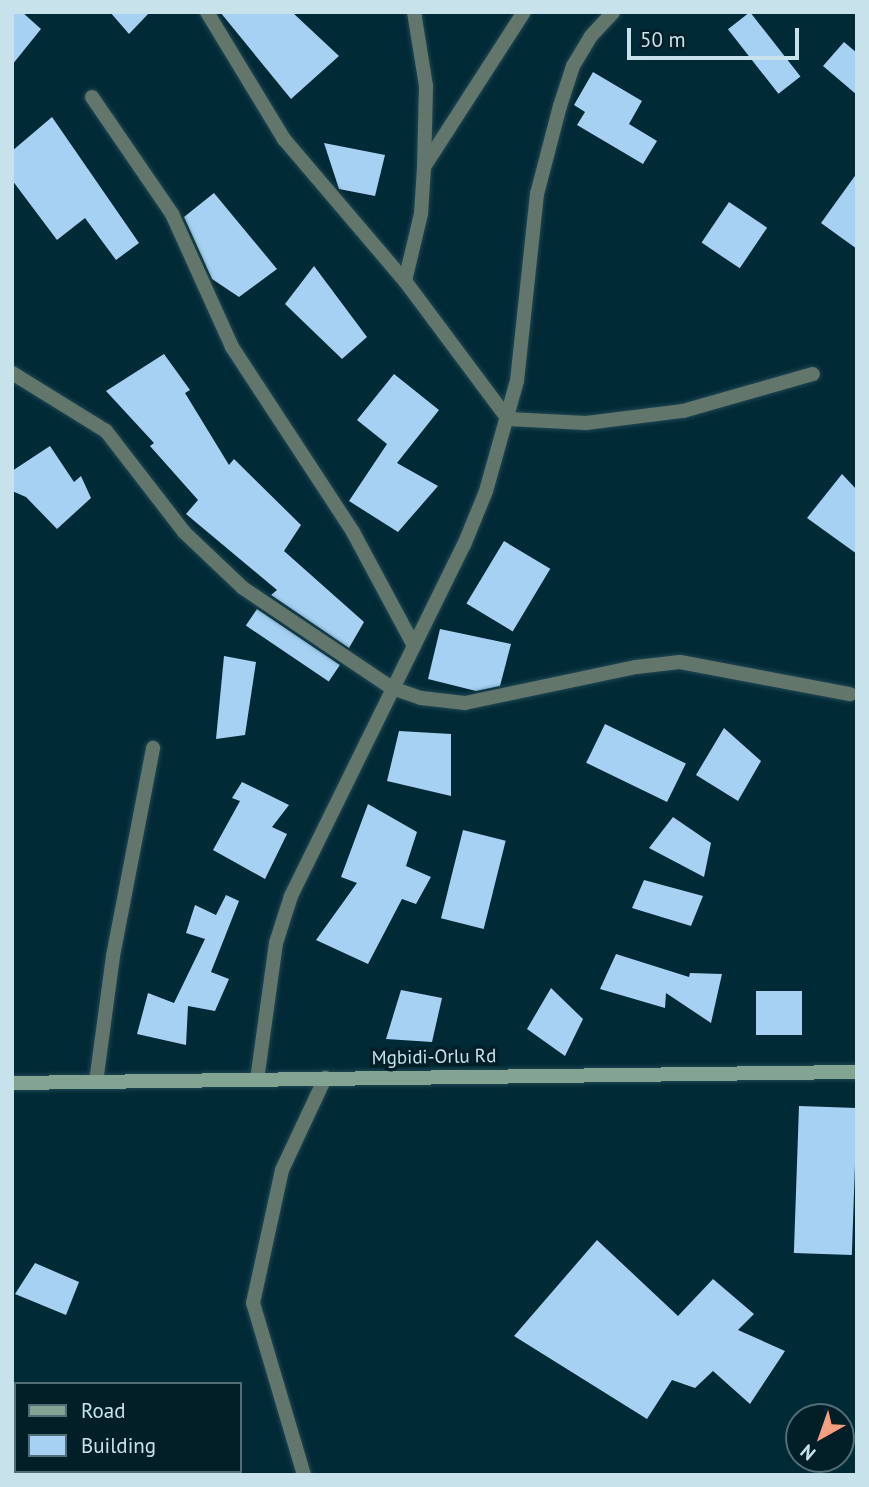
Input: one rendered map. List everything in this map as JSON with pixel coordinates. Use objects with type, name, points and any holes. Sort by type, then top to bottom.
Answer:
[{"type":"main road","name":"Mgbidi-Orlu Rd","points":[[12,1083],[857,1072]]},
{"type":"street","points":[[207,12],[284,139],[405,281],[508,419]]},
{"type":"street","points":[[424,168],[524,12]]},
{"type":"street","points":[[257,1080],[276,943],[291,896],[464,545],[508,419],[517,381],[537,194],[573,66],[590,36],[613,12]]},
{"type":"street","points":[[405,281],[421,214],[424,168],[426,86],[419,16]]},
{"type":"street","points":[[92,97],[172,214],[232,347],[353,532],[414,646]]},
{"type":"street","points":[[12,373],[106,430],[184,532],[243,588],[392,688],[421,698],[465,703],[636,667],[680,662],[850,694]]},
{"type":"street","points":[[508,419],[586,423],[683,411],[813,374]]},
{"type":"street","points":[[96,1082],[113,956],[153,748]]},
{"type":"street","points":[[304,1475],[253,1303],[282,1170],[325,1078]]},
{"type":"building","points":[[12,12],[22,12],[41,29],[12,65]]},
{"type":"building","points":[[110,12],[150,12],[129,34]]},
{"type":"building","points":[[220,12],[292,12],[339,56],[291,99]]},
{"type":"building","points":[[750,12],[800,77],[778,94],[728,29]]},
{"type":"building","points":[[844,42],[857,53],[857,95],[823,66]]},
{"type":"building","points":[[593,72],[642,101],[629,124],[657,141],[643,164],[577,125],[585,112],[574,105]]},
{"type":"building","points":[[52,117],[139,243],[116,260],[85,218],[57,240],[12,180],[12,151]]},
{"type":"building","points":[[324,143],[385,155],[375,196],[339,189]]},
{"type":"building","points":[[857,173],[857,249],[821,223]]},
{"type":"building","points":[[214,193],[277,269],[239,297],[212,279],[184,217]]},
{"type":"building","points":[[729,202],[767,228],[740,268],[702,243]]},
{"type":"building","points":[[314,266],[367,337],[342,359],[285,304]]},
{"type":"building","points":[[164,354],[190,390],[185,393],[229,465],[234,459],[301,525],[284,551],[364,622],[349,648],[271,595],[277,590],[186,514],[198,500],[150,446],[154,443],[106,391]]},
{"type":"building","points":[[394,374],[439,410],[397,463],[438,486],[398,532],[349,501],[387,444],[357,420]]},
{"type":"building","points":[[50,446],[74,482],[81,476],[91,498],[57,529],[26,497],[12,491],[12,471]]},
{"type":"building","points":[[842,474],[857,490],[857,554],[807,518]]},
{"type":"building","points":[[504,541],[550,569],[513,631],[466,604]]},
{"type":"building","points":[[257,609],[340,665],[329,682],[246,626]]},
{"type":"building","points":[[440,629],[511,644],[500,686],[476,691],[428,679]]},
{"type":"building","points":[[224,656],[256,662],[245,735],[216,739]]},
{"type":"building","points":[[605,724],[686,763],[667,802],[586,763]]},
{"type":"building","points":[[724,728],[761,761],[738,801],[696,775]]},
{"type":"building","points":[[399,731],[451,734],[451,796],[387,781]]},
{"type":"building","points":[[242,782],[289,805],[272,827],[287,834],[265,879],[213,850],[240,801],[232,798]]},
{"type":"building","points":[[368,804],[417,832],[406,866],[431,877],[416,904],[402,899],[368,964],[316,940],[357,883],[341,877]]},
{"type":"building","points":[[673,817],[711,843],[704,877],[649,848]]},
{"type":"building","points":[[463,830],[506,841],[484,929],[441,918]]},
{"type":"building","points":[[644,880],[703,896],[691,926],[632,908]]},
{"type":"building","points":[[226,895],[239,901],[211,972],[229,979],[215,1011],[188,1006],[186,1045],[137,1034],[148,993],[174,1003],[205,939],[186,933],[195,905],[216,915]]},
{"type":"building","points":[[616,954],[689,977],[690,973],[722,974],[711,1023],[666,993],[665,1008],[600,989]]},
{"type":"building","points":[[551,988],[583,1019],[565,1056],[527,1029]]},
{"type":"building","points":[[401,990],[442,998],[432,1042],[386,1039]]},
{"type":"building","points":[[756,991],[802,991],[802,1035],[756,1035]]},
{"type":"building","points":[[799,1106],[857,1108],[852,1255],[794,1253]]},
{"type":"building","points":[[597,1240],[678,1316],[713,1279],[754,1314],[738,1330],[785,1351],[750,1404],[713,1371],[695,1388],[672,1380],[647,1419],[514,1336]]},
{"type":"building","points":[[35,1263],[79,1282],[66,1315],[15,1294]]}]
